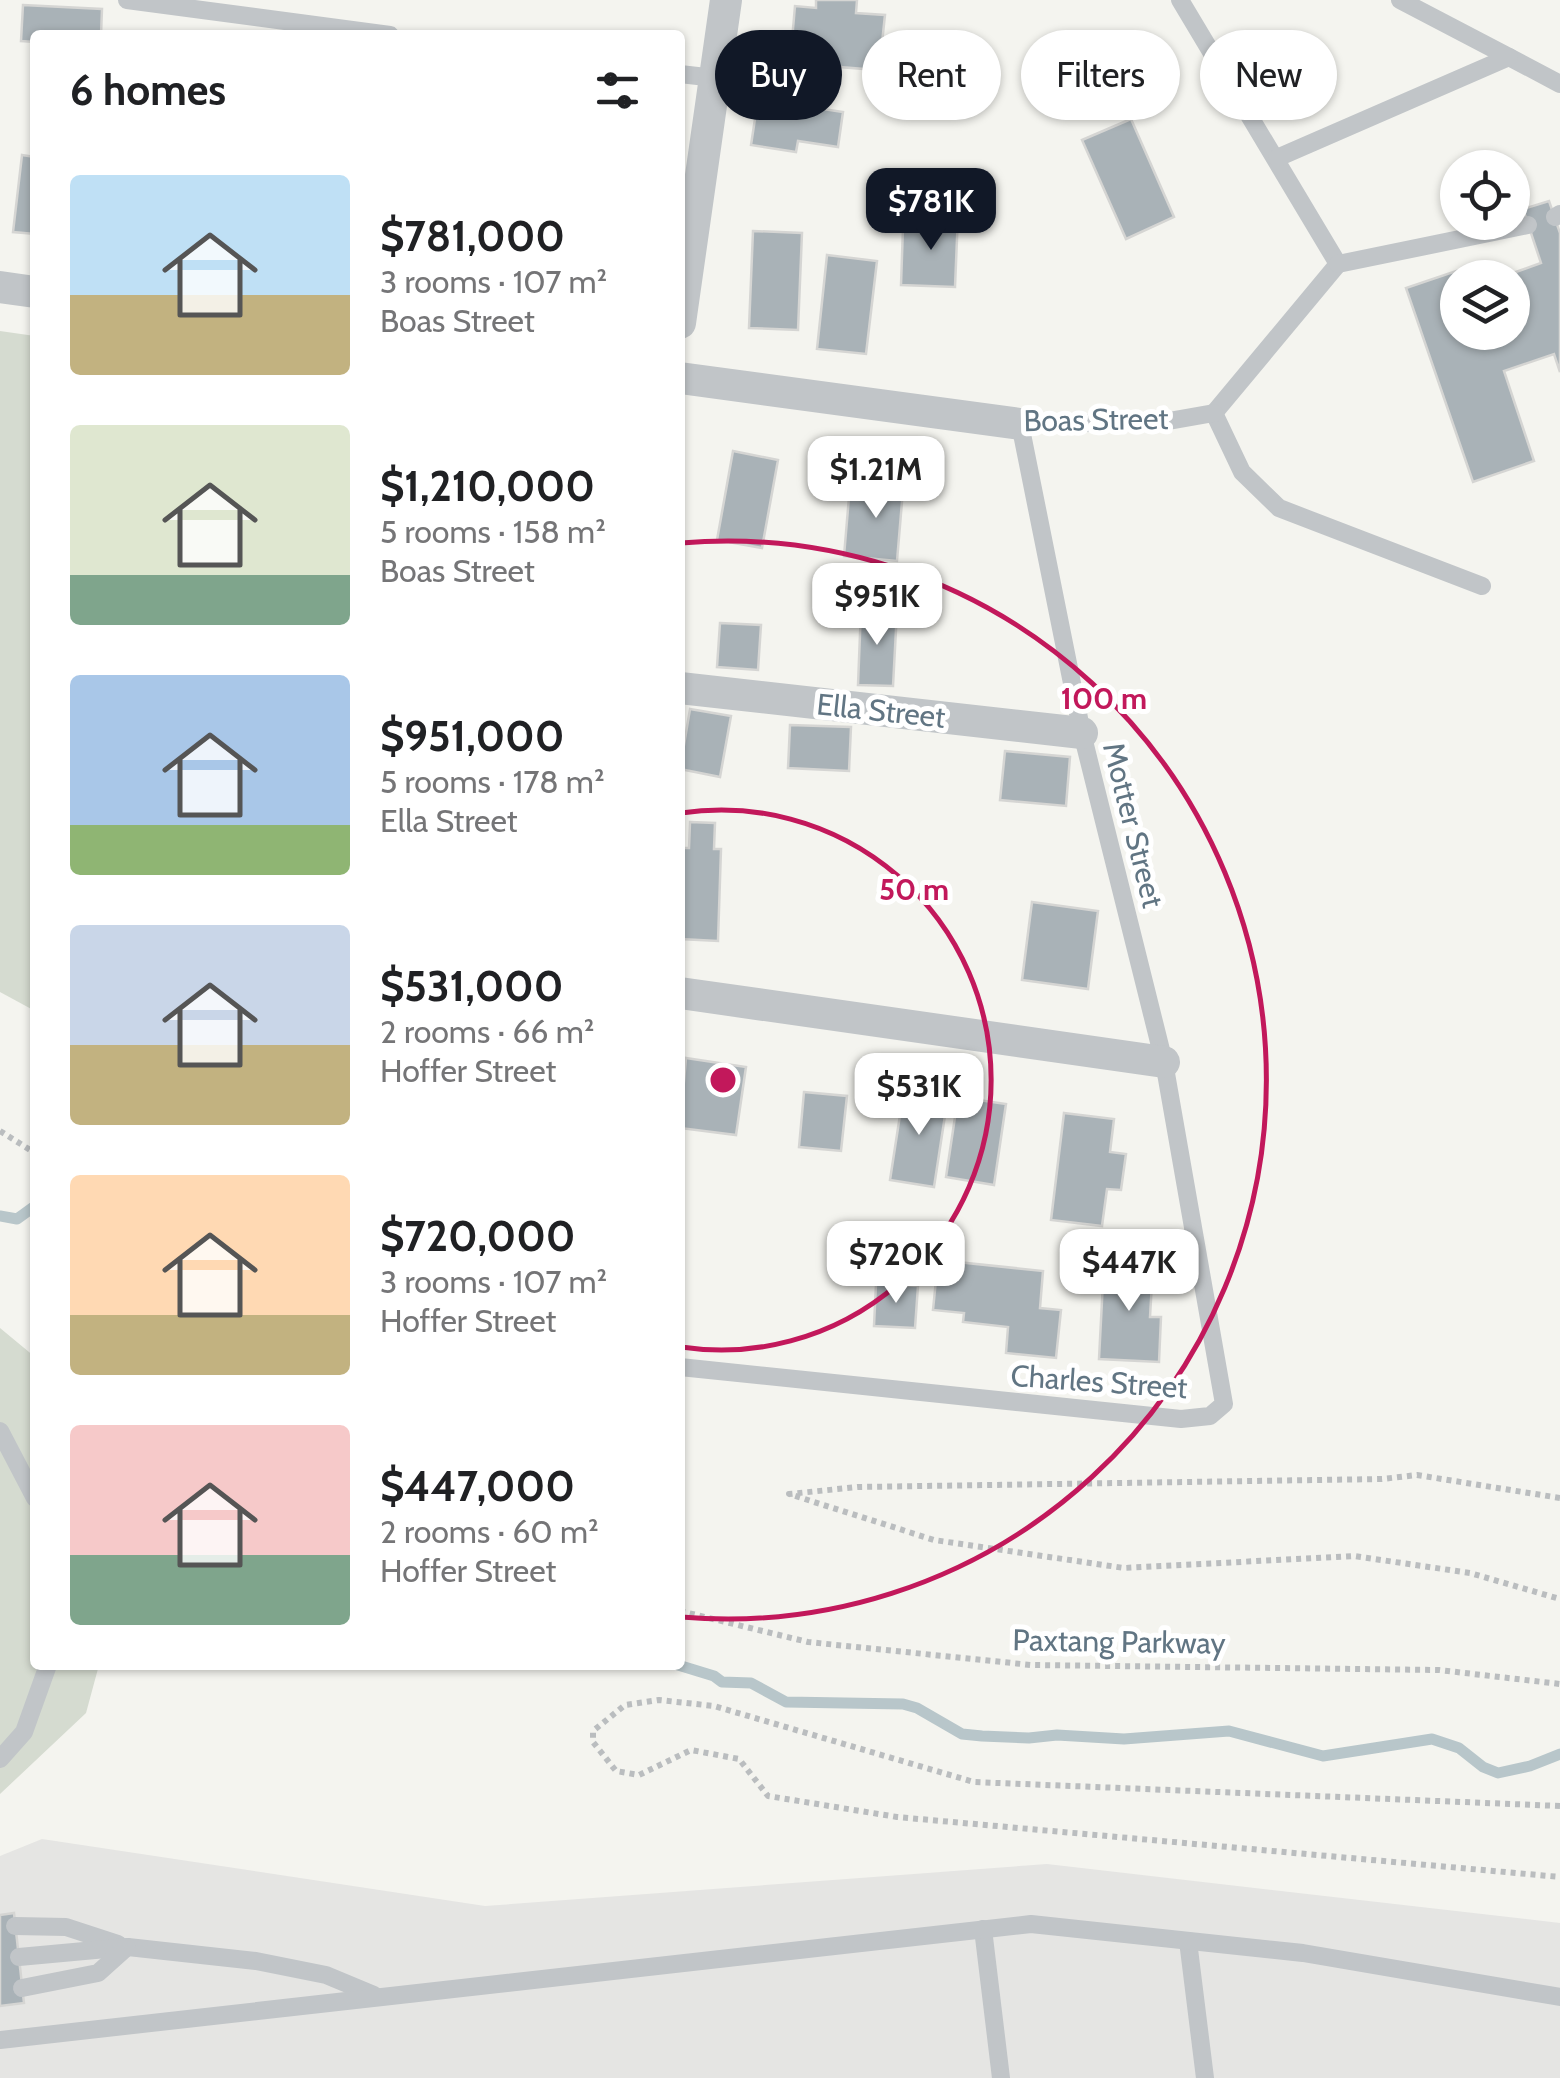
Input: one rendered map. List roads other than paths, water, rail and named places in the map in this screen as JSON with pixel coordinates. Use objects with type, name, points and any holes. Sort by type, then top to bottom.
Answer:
[{"type":"street","points":[[722,30],[726,0]]},
{"type":"street","points":[[685,288],[715,78]]},
{"type":"street","points":[[0,287],[30,291]]},
{"type":"street","name":"Boas Street","points":[[685,379],[1020,424]]},
{"type":"street","name":"Ella Street","points":[[685,689],[1082,733]]},
{"type":"street","points":[[685,994],[1164,1062]]},
{"type":"lane","points":[[128,0],[353,30]]},
{"type":"lane","points":[[1180,0],[1338,264]]},
{"type":"lane","points":[[1400,0],[1560,84]]},
{"type":"lane","points":[[1277,158],[1509,57]]},
{"type":"lane","points":[[685,75],[715,78]]},
{"type":"lane","points":[[1458,240],[1338,264],[1214,414],[1242,472],[1280,508],[1482,586]]},
{"type":"lane","name":"Boas Street","points":[[1020,424],[1163,422],[1214,414]]},
{"type":"lane","name":"Motter Street","points":[[1020,424],[1082,733],[1164,1062]]},
{"type":"lane","name":"Charles Street","points":[[685,1367],[1162,1418],[1210,1416],[1224,1404],[1224,1392],[1164,1062]]},
{"type":"lane","points":[[0,1431],[30,1488]]},
{"type":"lane","points":[[0,1759],[24,1732],[46,1670]]},
{"type":"lane","points":[[0,2040],[1031,1924],[1303,1953],[1560,1997]]},
{"type":"lane","points":[[15,1926],[66,1927],[128,1947]]},
{"type":"lane","points":[[983,1929],[1001,2078]]},
{"type":"lane","points":[[1188,1940],[1205,2078]]},
{"type":"lane","points":[[22,1988],[98,1974],[128,1947]]},
{"type":"lane","points":[[19,1957],[128,1947],[256,1961],[326,1975],[379,1998]]},
{"type":"waterway","points":[[0,1216],[17,1219],[30,1210]]},
{"type":"waterway","points":[[685,1667],[722,1682],[751,1683],[786,1702],[903,1704],[962,1734],[982,1736],[1124,1739],[1229,1731],[1323,1756],[1432,1739],[1459,1748],[1483,1767],[1498,1773],[1560,1754]]}]
